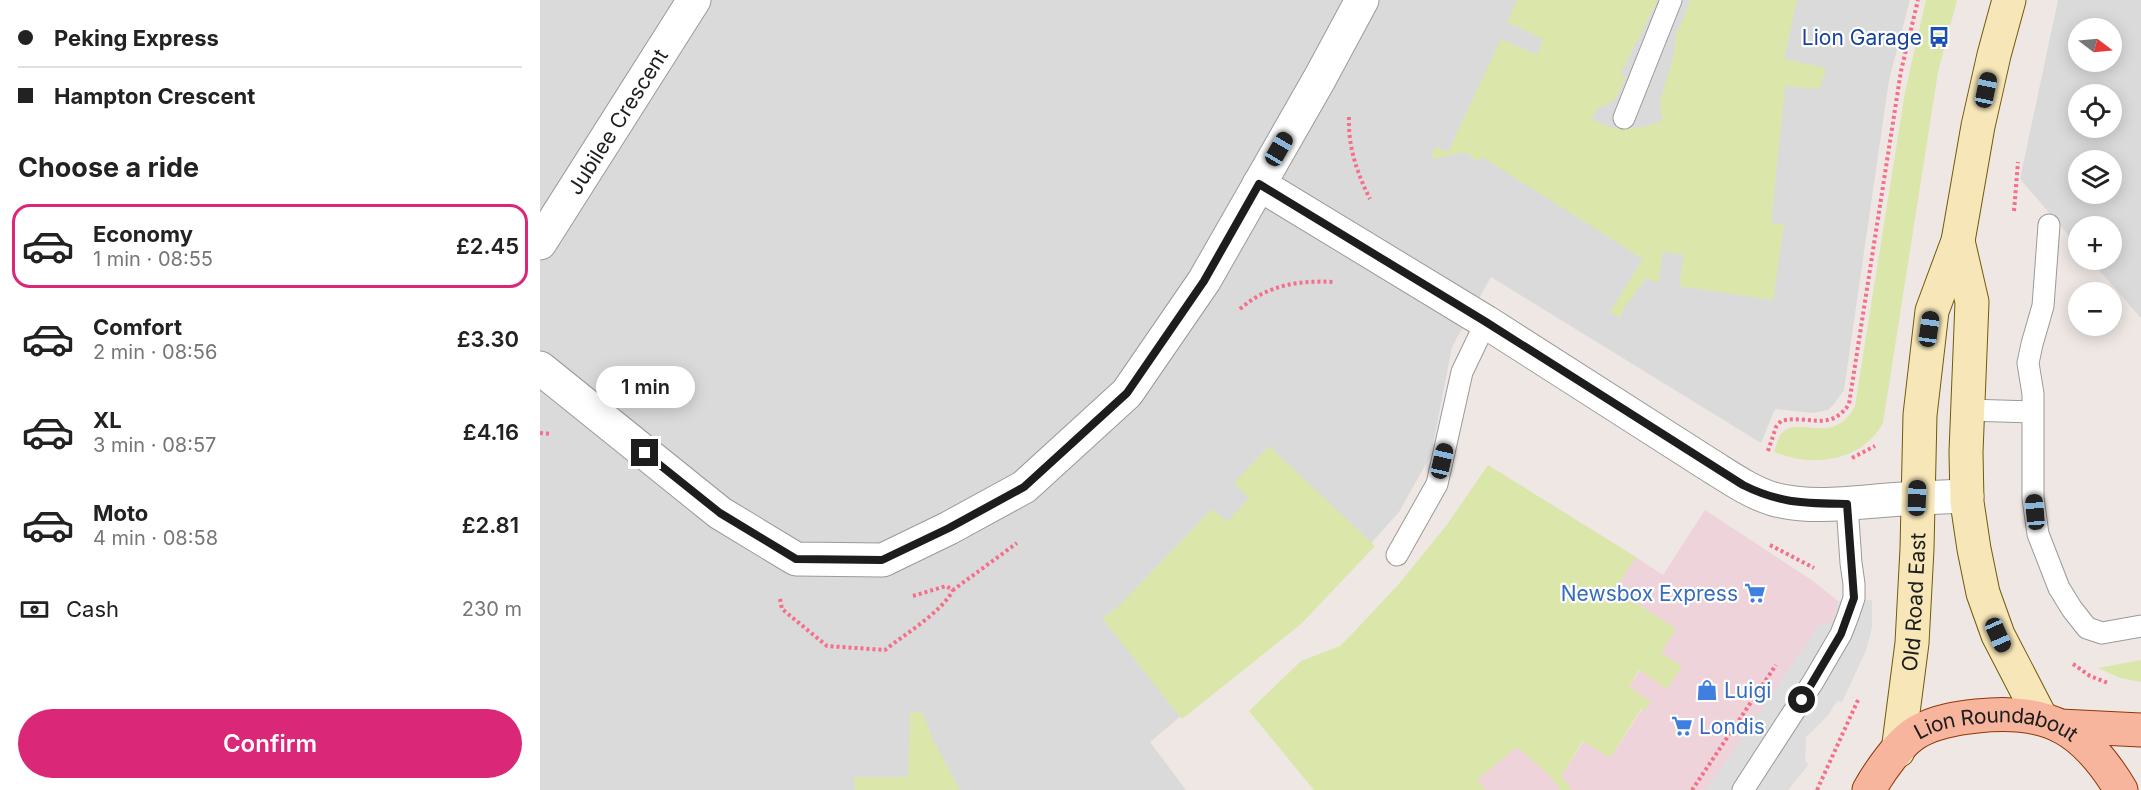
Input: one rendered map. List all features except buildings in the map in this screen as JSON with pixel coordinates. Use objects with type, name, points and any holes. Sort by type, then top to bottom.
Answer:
[{"type":"main road","name":"Old Road East","points":[[1898,751],[1912,643],[1920,415],[1932,311],[1959,241],[1978,126],[2009,0]]},
{"type":"main road","name":"Old Road East","points":[[1959,241],[1972,302],[1967,410],[1967,496],[1974,549],[1989,610],[2010,661],[2050,722]]},
{"type":"main road","name":"Lion Roundabout","points":[[1869,790],[1898,751],[1918,731],[1948,720],[2004,714],[2050,722],[2079,737],[2107,767],[2121,790]]},
{"type":"main road","points":[[2050,722],[2141,730]]},
{"type":"street","name":"Jubilee Crescent","points":[[540,243],[694,0]]},
{"type":"street","points":[[540,368],[720,513],[796,559],[882,560],[949,528],[1024,487],[1127,393],[1204,281],[1362,0]]},
{"type":"street","points":[[1259,184],[1486,322],[1743,485],[1772,498],[1790,502],[1847,504],[1967,496]]},
{"type":"lane","points":[[1624,118],[1671,0]]},
{"type":"lane","points":[[2049,225],[2043,306],[2031,344],[2028,363],[2033,394],[2035,512],[2038,534],[2056,580],[2072,609],[2091,630],[2107,632],[2141,626]]},
{"type":"lane","points":[[1396,555],[1437,484],[1462,372],[1486,322]]},
{"type":"lane","points":[[1967,410],[2033,412]]},
{"type":"lane","points":[[1743,790],[1813,682],[1841,634],[1848,616],[1854,598],[1854,584],[1847,504]]},
{"type":"path","points":[[1766,456],[1776,428],[1781,421],[1828,420],[1843,414],[1850,404],[1901,71],[1918,0]]},
{"type":"path","points":[[1350,109],[1348,134],[1356,168],[1363,185],[1377,207]]},
{"type":"path","points":[[1236,312],[1252,300],[1282,285],[1313,281],[1344,283]]},
{"type":"path","points":[[540,433],[553,435]]},
{"type":"path","points":[[1848,460],[1873,447],[1881,440]]},
{"type":"path","points":[[780,595],[782,609],[827,646],[882,650],[937,610],[949,598],[953,590],[1019,542]]},
{"type":"path","points":[[1766,542],[1803,561],[1820,573]]},
{"type":"path","points":[[906,598],[946,586],[953,590]]},
{"type":"path","points":[[1692,790],[1778,661]]},
{"type":"path","points":[[1817,790],[1861,694]]},
{"type":"shaded area","points":[[540,0],[1910,0],[1889,80],[1844,390],[1834,404],[1828,410],[1812,413],[1775,409],[1761,443],[1491,277],[1452,347],[1431,455],[1399,512],[1322,598],[1150,742],[1186,790],[540,790]]},
{"type":"shaded area","points":[[2058,0],[2141,0],[2141,318],[2122,296],[2122,282],[2109,282],[2099,270],[2122,270],[2122,216],[2068,216],[2068,234],[2020,179]]},
{"type":"shaded area","points":[[1705,510],[1813,581],[1838,601],[1872,600],[1872,627],[1866,650],[1842,702],[1838,701],[1829,714],[1806,737],[1805,760],[1808,765],[1788,790],[1572,790],[1561,776],[1584,741],[1610,758],[1643,708],[1646,710],[1651,702],[1629,687],[1640,670],[1682,667],[1661,653],[1676,629],[1615,589],[1636,557],[1663,575]]},
{"type":"shaded area","points":[[1872,600],[1872,627],[1866,650],[1842,702],[1838,701],[1829,714],[1806,737],[1805,760],[1808,765],[1788,790],[1706,790],[1819,625],[1829,623],[1834,618],[1838,601]]},
{"type":"shaded area","points":[[1517,746],[1547,773],[1561,790],[1486,790],[1477,780]]},
{"type":"green space","points":[[1517,0],[1658,0],[1620,74],[1626,77],[1615,100],[1597,109],[1591,119],[1610,127],[1626,129],[1662,121],[1660,101],[1674,55],[1676,33],[1690,0],[1797,0],[1784,59],[1826,68],[1819,89],[1785,86],[1771,223],[1784,225],[1773,300],[1679,286],[1684,255],[1663,252],[1658,283],[1646,278],[1624,308],[1620,318],[1610,312],[1643,259],[1482,157],[1478,161],[1465,152],[1433,159],[1432,155],[1436,147],[1448,152],[1501,39],[1537,55],[1543,39],[1507,22]]},
{"type":"green space","points":[[1926,0],[1957,0],[1938,72],[1883,423],[1874,436],[1849,454],[1819,460],[1788,457],[1774,452],[1784,431],[1800,427],[1828,428],[1838,425],[1847,418],[1855,406],[1905,92]]},
{"type":"green space","points":[[1269,446],[1375,546],[1301,624],[1182,719],[1102,618],[1117,608],[1212,509],[1227,522],[1249,498],[1234,483]]},
{"type":"green space","points":[[1488,465],[1636,557],[1615,589],[1676,629],[1661,653],[1682,666],[1667,689],[1639,670],[1629,687],[1651,702],[1646,710],[1642,708],[1610,758],[1583,741],[1561,776],[1572,790],[1561,790],[1547,773],[1517,747],[1477,780],[1486,790],[1314,790],[1249,711],[1301,661],[1340,646],[1352,634],[1398,585],[1446,526]]},
{"type":"green space","points":[[2141,660],[2141,682],[2120,678],[2098,668]]},
{"type":"green space","points":[[910,712],[922,712],[933,740],[960,790],[855,790],[854,777],[908,777]]},
{"type":"place","name":"Lion Garage","points":[[1939,37]]},
{"type":"place","name":"Newsbox Express","points":[[1755,593]]},
{"type":"place","name":"Luigi","points":[[1707,690]]},
{"type":"place","name":"Londis","points":[[1682,726]]},
{"type":"route","points":[[645,453],[720,513],[796,559],[882,560],[949,528],[1024,487],[1127,393],[1204,281],[1259,184],[1486,322],[1743,485],[1772,498],[1790,502],[1847,504],[1854,598],[1841,634],[1802,700]]}]
